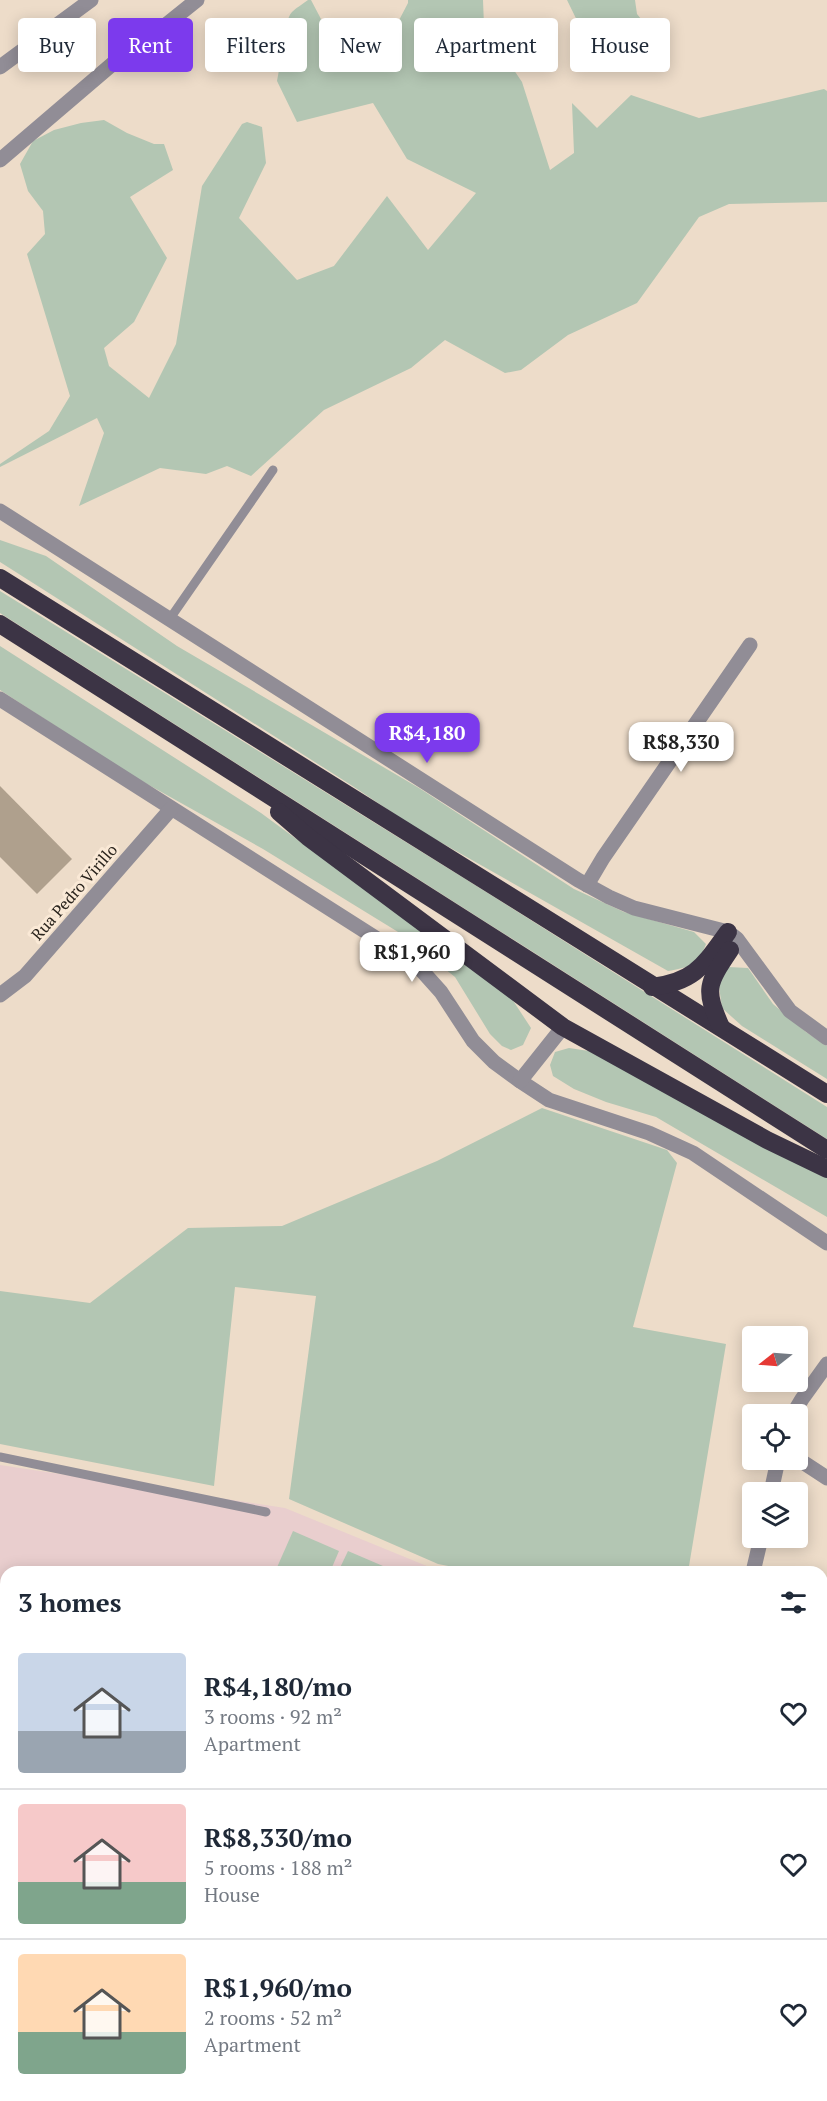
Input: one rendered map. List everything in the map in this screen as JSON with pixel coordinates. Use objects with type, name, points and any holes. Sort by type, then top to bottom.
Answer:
[{"type":"highway","points":[[0,578],[519,901],[652,987],[722,1027],[827,1094]]},
{"type":"highway","points":[[0,624],[827,1150]]},
{"type":"highway","points":[[237,775],[308,837],[563,1027],[767,1140],[827,1169]]},
{"type":"highway","points":[[652,987],[674,984],[692,975],[733,936]]},
{"type":"highway","points":[[722,1027],[710,1003],[710,982],[733,936]]},
{"type":"street","points":[[0,67],[91,0]]},
{"type":"street","points":[[0,160],[130,49],[162,28],[197,0]]},
{"type":"street","points":[[0,511],[587,885],[634,908],[733,936],[790,1011],[827,1038]]},
{"type":"street","points":[[587,885],[603,858],[750,645]]},
{"type":"street","points":[[0,699],[415,963],[441,992],[473,1041],[494,1062],[520,1081],[549,1100],[649,1133],[693,1153],[827,1243]]},
{"type":"street","name":"Rua Pedro Virillo","points":[[0,995],[25,976],[171,809]]},
{"type":"street","points":[[520,1081],[563,1027]]},
{"type":"street","points":[[799,1404],[827,1364]]},
{"type":"street","points":[[808,1466],[827,1478]]},
{"type":"street","points":[[754,1566],[759,1548]]},
{"type":"lane","points":[[169,620],[273,470]]},
{"type":"lane","points":[[0,1458],[266,1512]]},
{"type":"shaded area","points":[[0,1465],[285,1508],[427,1566],[0,1566]]},
{"type":"green space","points":[[311,0],[320,18],[319,72],[402,72],[402,18],[400,18],[408,0],[483,0],[484,18],[414,18],[414,72],[515,72],[522,82],[550,170],[574,153],[572,103],[597,128],[631,95],[699,118],[824,89],[827,91],[827,202],[729,204],[699,217],[637,303],[568,335],[521,370],[505,373],[445,340],[411,368],[324,410],[251,476],[227,466],[206,474],[160,468],[79,506],[104,433],[97,418],[0,467],[0,464],[49,431],[70,396],[27,254],[45,234],[43,211],[28,191],[20,164],[33,141],[54,130],[104,120],[154,144],[164,144],[173,170],[130,197],[167,258],[134,322],[104,348],[109,366],[149,398],[176,344],[202,186],[242,124],[247,122],[262,127],[266,163],[239,218],[297,280],[334,266],[387,196],[428,250],[476,193],[407,159],[373,103],[297,122],[277,81],[278,72],[307,72],[307,18],[289,18],[294,10]]},
{"type":"green space","points":[[567,0],[635,0],[637,14],[640,18],[576,18]]},
{"type":"green space","points":[[0,540],[46,556],[177,646],[419,788],[574,889],[624,912],[694,932],[706,944],[703,951],[692,964],[668,971],[417,829],[0,562]]},
{"type":"green space","points":[[0,591],[467,880],[827,1107],[827,1139],[0,613]]},
{"type":"green space","points":[[0,646],[261,813],[510,996],[531,1028],[523,1045],[511,1050],[502,1046],[490,1034],[455,977],[403,935],[263,849],[131,775],[0,690]]},
{"type":"green space","points":[[728,967],[748,968],[773,1004],[806,1032],[827,1046],[827,1079],[742,1026],[722,1008],[718,979]]},
{"type":"green space","points":[[569,1048],[589,1051],[827,1177],[827,1217],[656,1117],[606,1102],[574,1089],[553,1076],[550,1065],[555,1052]]},
{"type":"green space","points":[[542,1108],[667,1150],[677,1163],[633,1327],[726,1344],[689,1566],[448,1566],[438,1564],[289,1499],[316,1296],[235,1287],[214,1486],[0,1444],[0,1291],[90,1303],[188,1228],[282,1226],[437,1161]]},
{"type":"green space","points":[[293,1531],[339,1551],[333,1566],[278,1566]]},
{"type":"green space","points":[[348,1551],[383,1566],[341,1566]]},
{"type":"building","points":[[0,786],[72,859],[37,894],[0,857]]}]
